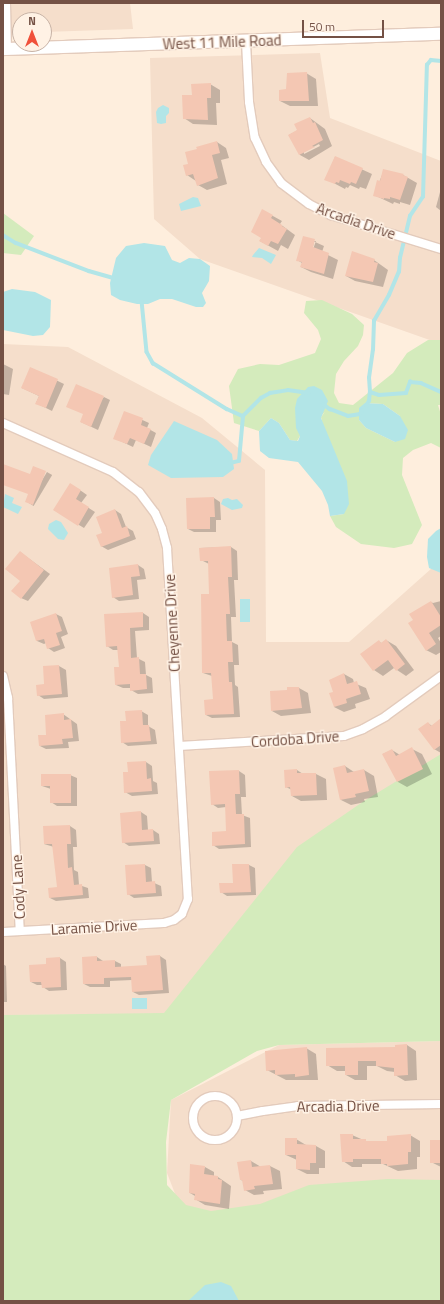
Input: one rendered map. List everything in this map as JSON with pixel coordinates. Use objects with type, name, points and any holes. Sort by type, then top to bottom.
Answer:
[{"type":"street","points":[[5,49],[6,3]]},
{"type":"street","name":"West 11 Mile Road","points":[[5,49],[246,42],[441,34]]},
{"type":"street","name":"Arcadia Drive","points":[[246,42],[249,102],[255,138],[266,162],[281,183],[309,204],[331,215],[441,249]]},
{"type":"street","name":"Cheyenne Drive","points":[[3,423],[113,472],[133,486],[154,513],[162,529],[167,548],[188,899],[182,914]]},
{"type":"street","name":"Cody Lane","points":[[3,676],[8,698],[20,931]]},
{"type":"street","name":"Cordoba Drive","points":[[179,746],[344,736],[363,729],[386,716],[441,676]]},
{"type":"street","name":"Laramie Drive","points":[[3,932],[164,923],[174,920],[182,914]]},
{"type":"street","points":[[214,1096],[228,1100],[234,1106],[237,1116],[235,1128],[230,1134],[216,1140],[202,1136],[194,1126],[192,1119],[196,1105],[201,1100],[214,1096]]},
{"type":"street","name":"Arcadia Drive","points":[[237,1116],[263,1110],[298,1106],[441,1104]]},
{"type":"shaded area","points":[[3,3],[130,3],[133,29],[52,32],[52,12],[12,12],[12,32],[3,33]]},
{"type":"shaded area","points":[[320,53],[330,118],[441,161],[441,344],[200,259],[154,219],[150,58]]},
{"type":"shaded area","points":[[3,344],[68,347],[202,418],[265,470],[266,642],[349,642],[441,560],[441,790],[164,1014],[3,1015]]},
{"type":"shaded area","points":[[441,1041],[441,1187],[186,1222],[167,1173],[171,1100],[279,1045]]},
{"type":"green space","points":[[3,213],[34,236],[21,255],[3,253]]},
{"type":"green space","points":[[322,300],[352,314],[364,325],[363,335],[358,346],[344,361],[336,374],[334,393],[339,403],[353,405],[393,373],[407,353],[428,340],[441,340],[441,405],[438,405],[441,415],[441,448],[431,443],[413,450],[403,458],[402,475],[422,525],[412,544],[394,548],[361,544],[336,527],[330,516],[344,514],[321,417],[325,412],[300,436],[297,441],[290,440],[279,423],[271,418],[259,431],[234,423],[229,386],[238,369],[260,364],[279,365],[315,353],[321,339],[318,330],[304,313],[306,301]],"holes":[[[365,403],[383,404],[400,416],[395,442],[366,428],[359,420]]]},
{"type":"green space","points":[[441,754],[441,1041],[279,1045],[257,1051],[171,1100],[166,1142],[167,1185],[186,1205],[211,1211],[260,1204],[309,1185],[388,1179],[441,1180],[441,1301],[3,1301],[3,1015],[164,1013],[297,847],[364,801]]},
{"type":"water","points":[[163,105],[169,108],[169,113],[166,116],[166,123],[161,124],[157,123],[156,112],[158,108]]},
{"type":"water","points":[[193,197],[198,198],[201,206],[181,211],[179,204]]},
{"type":"water","points":[[144,243],[165,246],[172,260],[180,263],[189,258],[200,259],[210,266],[209,281],[202,293],[206,303],[203,307],[196,307],[172,299],[160,299],[148,304],[137,304],[120,300],[111,295],[110,283],[116,258],[126,246]]},
{"type":"water","points":[[259,248],[276,255],[271,264],[262,258],[252,257]]},
{"type":"water","points":[[12,289],[35,292],[51,300],[50,327],[43,335],[33,336],[3,330],[3,292]]},
{"type":"water","points":[[314,386],[322,390],[328,401],[321,418],[347,481],[349,504],[344,514],[330,516],[328,505],[322,491],[298,462],[269,458],[260,451],[259,431],[271,418],[279,423],[290,440],[298,441],[300,436],[296,428],[295,408],[297,399],[308,387]]},
{"type":"water","points":[[365,403],[383,404],[400,416],[408,430],[405,439],[395,442],[366,428],[359,420],[359,408]]},
{"type":"water","points":[[174,421],[217,440],[232,454],[234,469],[223,477],[171,478],[148,465],[151,455]]},
{"type":"water","points":[[5,494],[14,498],[12,503],[22,507],[18,514],[3,507]]},
{"type":"water","points":[[228,498],[232,500],[237,499],[243,505],[242,508],[232,510],[221,504],[223,499]]},
{"type":"water","points":[[56,520],[61,522],[68,533],[64,540],[58,539],[48,529],[49,524]]},
{"type":"water","points":[[441,528],[441,573],[429,568],[427,557],[428,539]]},
{"type":"water","points":[[240,599],[250,599],[250,622],[240,622]]},
{"type":"water","points":[[132,998],[147,998],[147,1009],[132,1009]]},
{"type":"water","points":[[221,1282],[231,1286],[239,1301],[188,1301],[205,1285]]},
{"type":"building","points":[[307,72],[309,101],[279,101],[279,90],[286,89],[287,73]]},
{"type":"building","points":[[211,83],[211,98],[207,98],[208,120],[183,119],[182,95],[192,95],[191,84]]},
{"type":"building","points":[[310,117],[313,123],[315,122],[323,140],[312,146],[315,147],[299,155],[288,135],[297,130],[294,124]]},
{"type":"building","points":[[217,141],[220,153],[212,155],[218,178],[197,186],[193,174],[186,176],[183,165],[188,164],[185,152]]},
{"type":"building","points":[[335,156],[363,168],[356,184],[351,182],[350,184],[340,180],[339,183],[336,182],[335,184],[324,180]]},
{"type":"building","points":[[383,169],[404,174],[403,175],[408,177],[400,200],[390,197],[390,199],[384,199],[373,196],[377,180],[380,181]]},
{"type":"building","points":[[262,209],[273,215],[271,218],[287,229],[278,244],[271,241],[268,246],[259,241],[261,238],[251,232]]},
{"type":"building","points":[[303,236],[315,239],[313,247],[329,253],[324,274],[300,267],[302,262],[296,261]]},
{"type":"building","points":[[352,251],[375,259],[374,262],[378,263],[373,282],[345,276]]},
{"type":"building","points":[[30,367],[58,379],[46,408],[35,404],[39,396],[21,388]]},
{"type":"building","points":[[76,384],[104,396],[91,427],[80,422],[83,414],[66,407]]},
{"type":"building","points":[[124,411],[143,418],[141,425],[151,429],[144,444],[130,438],[127,444],[113,439]]},
{"type":"building","points":[[3,464],[30,474],[33,466],[46,471],[33,505],[25,502],[28,494],[3,485]]},
{"type":"building","points":[[70,483],[81,490],[76,499],[89,507],[78,526],[53,510]]},
{"type":"building","points":[[214,497],[215,517],[210,517],[210,529],[187,529],[186,498]]},
{"type":"building","points":[[115,509],[122,528],[127,526],[130,536],[101,547],[96,535],[102,533],[96,517]]},
{"type":"building","points":[[231,546],[232,577],[228,577],[230,614],[226,614],[227,641],[232,641],[233,662],[228,662],[229,682],[232,682],[234,714],[205,715],[204,700],[213,699],[211,673],[202,673],[201,594],[209,594],[208,561],[200,561],[199,548]]},
{"type":"building","points":[[20,551],[44,570],[21,599],[11,591],[20,581],[5,569]]},
{"type":"building","points":[[138,564],[140,576],[131,577],[133,595],[112,598],[109,568]]},
{"type":"building","points":[[431,601],[441,617],[441,625],[429,633],[436,644],[426,651],[408,623],[413,620],[409,614]]},
{"type":"building","points":[[143,612],[143,627],[130,628],[131,658],[139,657],[140,674],[146,674],[147,689],[130,691],[130,684],[115,685],[114,667],[119,667],[117,646],[106,647],[104,614]]},
{"type":"building","points":[[56,613],[62,631],[56,633],[60,645],[47,649],[44,639],[36,641],[30,622]]},
{"type":"building","points":[[386,639],[405,664],[396,671],[388,660],[373,671],[360,654],[379,640],[381,643]]},
{"type":"building","points":[[59,665],[62,694],[37,696],[36,685],[44,684],[43,666]]},
{"type":"building","points":[[344,673],[347,684],[357,681],[361,694],[346,699],[347,703],[334,707],[329,693],[333,692],[329,680]]},
{"type":"building","points":[[287,687],[299,687],[302,708],[271,711],[270,691],[287,690]]},
{"type":"building","points":[[142,710],[143,725],[149,725],[151,741],[121,743],[120,721],[126,721],[125,711]]},
{"type":"building","points":[[64,713],[64,720],[71,719],[73,738],[62,739],[63,744],[39,746],[38,735],[46,735],[45,715]]},
{"type":"building","points":[[441,718],[441,745],[434,750],[418,729],[428,722],[431,726]]},
{"type":"building","points":[[412,747],[423,769],[397,782],[382,754],[392,749],[396,756]]},
{"type":"building","points":[[146,761],[147,779],[151,778],[152,791],[124,793],[123,772],[128,772],[127,762]]},
{"type":"building","points":[[345,765],[347,773],[364,769],[369,791],[355,794],[356,797],[340,800],[333,768]]},
{"type":"building","points":[[297,769],[297,773],[316,773],[317,795],[291,796],[290,787],[285,788],[284,770]]},
{"type":"building","points":[[239,770],[240,794],[235,794],[236,814],[244,814],[245,844],[212,846],[212,832],[226,831],[225,804],[211,805],[209,771]]},
{"type":"building","points":[[41,774],[71,774],[71,803],[50,803],[50,786],[41,786]]},
{"type":"building","points":[[141,811],[142,830],[153,829],[154,841],[122,843],[120,813]]},
{"type":"building","points":[[70,825],[71,844],[67,844],[68,868],[72,867],[74,885],[82,884],[83,895],[49,898],[48,888],[57,887],[52,844],[44,844],[43,826]]},
{"type":"building","points":[[145,864],[146,882],[155,881],[156,893],[127,895],[125,865]]},
{"type":"building","points":[[232,864],[249,864],[251,892],[220,893],[219,883],[233,883]]},
{"type":"building","points":[[160,955],[163,990],[132,992],[131,977],[104,978],[104,984],[83,984],[82,957],[97,956],[97,961],[115,960],[115,967],[147,965],[146,956]]},
{"type":"building","points":[[60,957],[61,987],[42,988],[41,982],[30,982],[29,965],[46,964],[46,958]]},
{"type":"building","points":[[407,1044],[408,1075],[394,1076],[394,1068],[376,1066],[376,1061],[358,1061],[358,1075],[345,1075],[345,1066],[326,1066],[326,1048],[395,1047],[395,1045]]},
{"type":"building","points":[[307,1047],[309,1075],[295,1077],[295,1074],[275,1075],[275,1070],[266,1071],[265,1051]]},
{"type":"building","points":[[340,1134],[353,1134],[353,1139],[366,1139],[366,1141],[387,1141],[387,1136],[411,1134],[411,1152],[408,1152],[408,1164],[387,1166],[387,1164],[381,1164],[381,1159],[353,1159],[353,1162],[342,1162]]},
{"type":"building","points":[[285,1138],[297,1138],[297,1144],[316,1145],[316,1163],[310,1163],[310,1170],[296,1169],[296,1155],[285,1155]]},
{"type":"building","points":[[430,1140],[441,1140],[441,1163],[430,1163]]},
{"type":"building","points":[[251,1160],[252,1167],[270,1165],[273,1184],[254,1186],[255,1189],[244,1191],[242,1180],[240,1180],[237,1162]]},
{"type":"building","points":[[190,1164],[205,1166],[204,1174],[218,1176],[218,1179],[222,1180],[220,1204],[194,1200],[195,1194],[189,1193]]},
{"type":"waterway","points":[[366,406],[369,401],[370,392],[369,378],[373,350],[374,321],[389,295],[399,272],[400,258],[410,216],[423,197],[427,65],[431,60],[441,61]]},
{"type":"waterway","points":[[3,235],[16,243],[89,271],[114,278]]},
{"type":"waterway","points":[[142,301],[147,352],[153,363],[227,409],[243,416]]},
{"type":"waterway","points":[[370,392],[379,395],[406,393],[410,382],[421,383],[441,392]]},
{"type":"waterway","points":[[230,463],[239,461],[243,416],[261,398],[270,393],[288,390],[309,393]]},
{"type":"waterway","points":[[323,404],[330,409],[348,416],[360,414],[362,411]]}]
